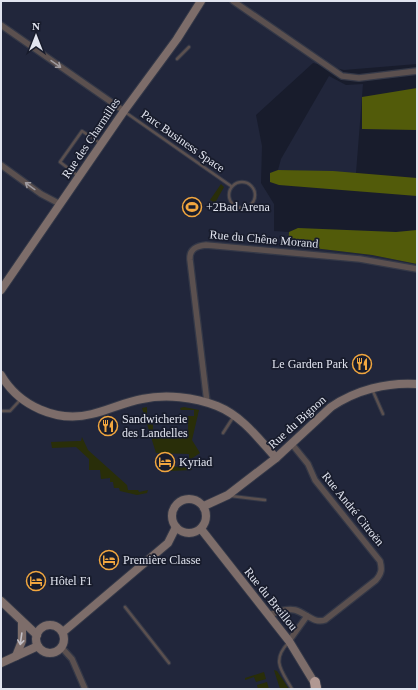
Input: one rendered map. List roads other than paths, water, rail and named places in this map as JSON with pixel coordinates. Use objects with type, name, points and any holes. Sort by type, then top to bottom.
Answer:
[{"type":"street","name":"Rue des Charmilles","points":[[1,290],[124,111],[177,39],[201,1]]},
{"type":"street","points":[[232,1],[342,76],[359,78],[417,71]]},
{"type":"street","points":[[1,25],[124,111]]},
{"type":"street","points":[[1,165],[41,194],[60,204]]},
{"type":"street","name":"Rue du Chêne Morand","points":[[207,402],[190,260],[190,253],[196,247],[206,246],[338,256],[417,269]]},
{"type":"street","points":[[1,375],[11,389],[22,399],[49,413],[72,416],[91,414],[134,400],[152,397],[179,397],[207,402],[234,415],[276,458]]},
{"type":"street","name":"Rue du Bignon","points":[[204,506],[228,495],[276,458],[331,407],[348,396],[391,384],[417,384]]},
{"type":"street","name":"Rue André Citroën","points":[[269,614],[295,610],[317,622],[325,620],[371,585],[381,574],[382,568],[380,560],[315,480],[308,464],[291,443]]},
{"type":"street","points":[[191,498],[204,506],[206,520],[201,528],[196,531],[186,533],[176,527],[172,513],[177,503],[181,500],[191,498]]},
{"type":"street","points":[[63,632],[168,544],[176,527]]},
{"type":"street","name":"Rue du Breillou","points":[[201,528],[289,641],[316,687]]},
{"type":"street","points":[[1,602],[37,635],[38,646],[45,652],[54,653],[62,648],[65,640],[63,632],[56,626],[47,626],[37,635]]},
{"type":"street","points":[[289,641],[307,616]]},
{"type":"street","points":[[16,656],[23,635],[22,622]]},
{"type":"street","points":[[1,663],[38,646]]},
{"type":"street","points":[[62,648],[72,659],[85,689]]},
{"type":"lane","points":[[177,59],[189,47]]},
{"type":"lane","name":"Parc Business Space","points":[[124,111],[231,186]]},
{"type":"lane","points":[[79,177],[60,162],[82,131],[102,144]]},
{"type":"lane","points":[[238,182],[247,182],[254,188],[255,192],[253,201],[247,207],[238,208],[234,206],[229,199],[228,194],[231,186],[238,182]]},
{"type":"lane","points":[[372,389],[384,414]]},
{"type":"lane","points":[[1,411],[10,411],[22,399]]},
{"type":"lane","points":[[223,433],[234,415]]},
{"type":"lane","points":[[228,495],[265,500]]},
{"type":"lane","points":[[125,607],[169,663]]},
{"type":"lane","points":[[289,641],[278,658],[279,664],[292,689]]},
{"type":"place","name":"+2Bad Arena","points":[[192,207]]},
{"type":"place","name":"Le Garden Park","points":[[362,364]]},
{"type":"place","name":"Sandwicherie des Landelles","points":[[108,426]]},
{"type":"place","name":"Kyriad","points":[[165,462]]},
{"type":"place","name":"Première Classe","points":[[109,560]]},
{"type":"place","name":"Hôtel F1","points":[[36,581]]}]
